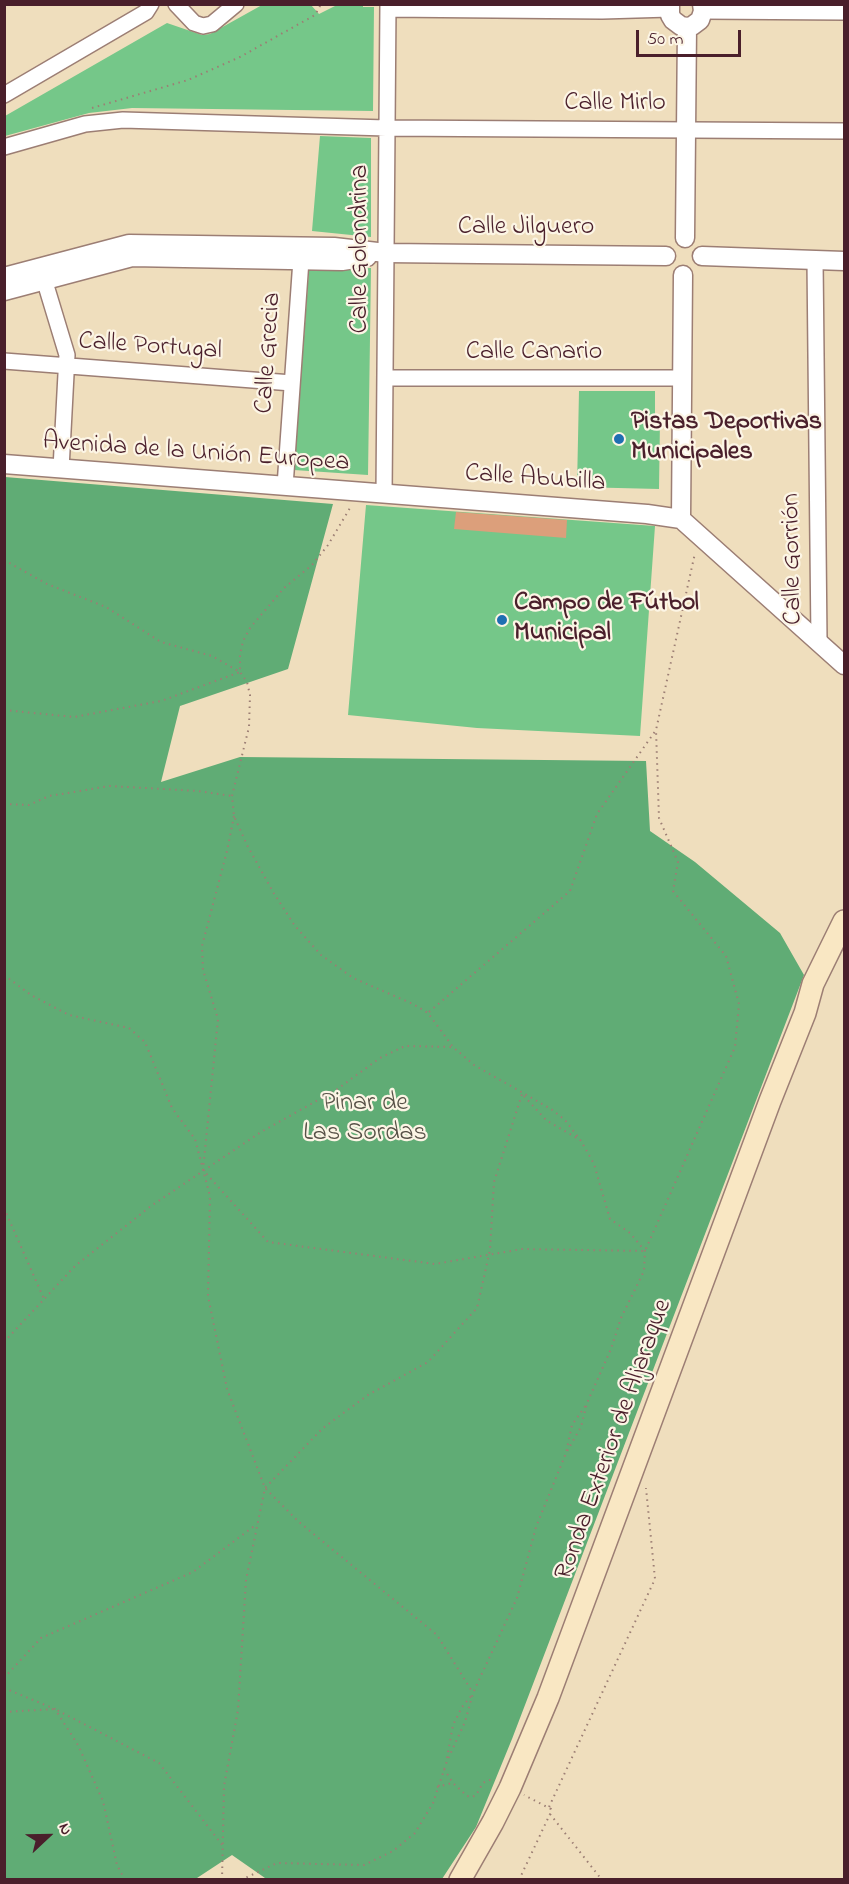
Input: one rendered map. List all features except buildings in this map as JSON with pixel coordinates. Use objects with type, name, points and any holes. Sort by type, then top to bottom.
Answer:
[{"type":"main road","name":"Ronda Exterior de Aljaraque","points":[[460,1880],[510,1788],[548,1698],[770,1101],[805,1013],[813,984],[844,921]]},
{"type":"main road","name":"Ronda Exterior de Aljaraque","points":[[805,1013],[844,944]]},
{"type":"street","points":[[4,95],[146,12],[151,4]]},
{"type":"street","points":[[176,4],[194,23],[202,26],[212,24],[236,4]]},
{"type":"street","points":[[388,7],[602,11],[670,7],[672,20],[687,27],[696,24],[702,16],[703,8],[844,12]]},
{"type":"street","name":"Calle Golondrina","points":[[384,494],[388,7]]},
{"type":"street","points":[[685,238],[687,27]]},
{"type":"street","name":"Calle Mirlo","points":[[4,147],[85,124],[123,120],[386,128],[844,131]]},
{"type":"street","points":[[685,238],[697,244],[702,256],[699,267],[683,275],[669,267],[666,256],[669,245],[685,238]]},
{"type":"street","points":[[4,291],[42,273],[129,244],[334,247],[386,254]]},
{"type":"street","points":[[4,277],[42,273],[132,257],[342,261],[386,254]]},
{"type":"street","name":"Calle Jilguero","points":[[386,254],[666,256]]},
{"type":"street","points":[[702,256],[844,261]]},
{"type":"street","name":"Calle Grecia","points":[[285,486],[301,260]]},
{"type":"street","name":"Calle Gorrión","points":[[815,260],[819,641]]},
{"type":"street","points":[[42,273],[67,355],[62,469]]},
{"type":"street","points":[[683,275],[681,519],[844,665]]},
{"type":"street","name":"Calle Portugal","points":[[4,361],[292,383]]},
{"type":"street","name":"Calle Canario","points":[[385,378],[682,378]]},
{"type":"street","name":"Avenida de la Unión Europea","points":[[4,464],[384,494]]},
{"type":"street","name":"Calle Abubilla","points":[[384,494],[647,514],[681,519]]},
{"type":"path","points":[[85,110],[188,80],[240,57],[315,15],[321,4]]},
{"type":"path","points":[[240,672],[243,641],[250,628],[284,588],[312,565],[328,545],[353,502]]},
{"type":"path","points":[[241,1880],[277,1863],[364,1865],[393,1851],[415,1833],[433,1803],[473,1693],[517,1598],[536,1527],[566,1453],[581,1427],[587,1403],[611,1349],[621,1318],[644,1271],[645,1251],[735,1047],[739,1004],[726,956],[673,891],[678,862],[659,818],[656,730],[699,535]]},
{"type":"path","points":[[4,560],[47,584],[106,607],[161,642],[212,657],[240,672],[247,682],[250,695],[249,727],[232,796],[234,816],[202,946],[203,970],[219,1019],[203,1170],[268,1242],[435,1264],[522,1249],[645,1251]]},
{"type":"path","points":[[4,710],[74,717],[161,701],[240,672]]},
{"type":"path","points":[[428,1013],[570,891],[597,814],[656,730]]},
{"type":"path","points":[[4,804],[29,805],[49,796],[110,786],[198,791],[232,796]]},
{"type":"path","points":[[234,816],[273,892],[295,926],[321,955],[353,978],[414,1004],[428,1013],[453,1047],[474,1065],[551,1109],[565,1120],[581,1141],[594,1164],[610,1219],[630,1233],[645,1251]]},
{"type":"path","points":[[4,975],[31,995],[69,1015],[129,1028],[145,1042],[172,1108],[195,1139],[210,1196],[208,1296],[227,1389],[265,1488],[298,1522],[437,1635],[473,1693]]},
{"type":"path","points":[[4,1342],[75,1266],[151,1206],[203,1170],[261,1132],[336,1090],[380,1058],[405,1046],[453,1047]]},
{"type":"path","points":[[522,1094],[546,1120],[581,1141]]},
{"type":"path","points":[[222,1880],[224,1786],[238,1710],[246,1580],[265,1488],[323,1428],[368,1395],[428,1362],[477,1308],[489,1255],[494,1182],[522,1094]]},
{"type":"path","points":[[4,1208],[44,1300]]},
{"type":"path","points":[[566,1453],[572,1425],[587,1403]]},
{"type":"path","points":[[519,1880],[550,1814],[549,1807],[655,1579],[645,1479]]},
{"type":"path","points":[[4,1678],[41,1638],[193,1572],[257,1524]]},
{"type":"path","points":[[4,1688],[55,1709],[159,1762],[223,1846]]},
{"type":"path","points":[[447,1761],[453,1725],[462,1707],[473,1693]]},
{"type":"path","points":[[4,1712],[55,1709]]},
{"type":"path","points":[[55,1709],[78,1745],[103,1801],[117,1865],[125,1880]]},
{"type":"path","points":[[444,1769],[453,1783],[467,1796],[476,1795],[483,1783],[488,1780],[501,1782]]},
{"type":"path","points":[[437,1787],[453,1783]]},
{"type":"path","points":[[521,1793],[549,1807]]},
{"type":"path","points":[[550,1814],[602,1880]]},
{"type":"green space","points":[[262,5],[311,5],[319,14],[337,5],[374,7],[373,111],[132,108],[89,113],[5,136],[5,116],[167,23],[202,35],[210,34]]},
{"type":"green space","points":[[320,136],[371,138],[371,237],[312,231]]},
{"type":"green space","points":[[371,268],[368,475],[294,470],[309,270]]},
{"type":"green space","name":"Pistas Deportivas Municipales","points":[[579,391],[655,391],[655,420],[660,420],[659,489],[577,487]]},
{"type":"green space","name":"Pinar de Las Sordas","points":[[5,477],[333,504],[288,669],[180,706],[161,782],[240,757],[646,761],[650,831],[695,862],[780,933],[804,975],[512,1739],[476,1827],[442,1879],[283,1880],[265,1878],[232,1855],[197,1879],[5,1879]]},
{"type":"green space","name":"Campo de Fútbol Municipal","points":[[366,505],[655,526],[640,736],[477,728],[348,715]]},
{"type":"place","name":"Pistas Deportivas Municipales","points":[[619,439]]},
{"type":"place","name":"Campo de Fútbol Municipal","points":[[502,620]]}]
